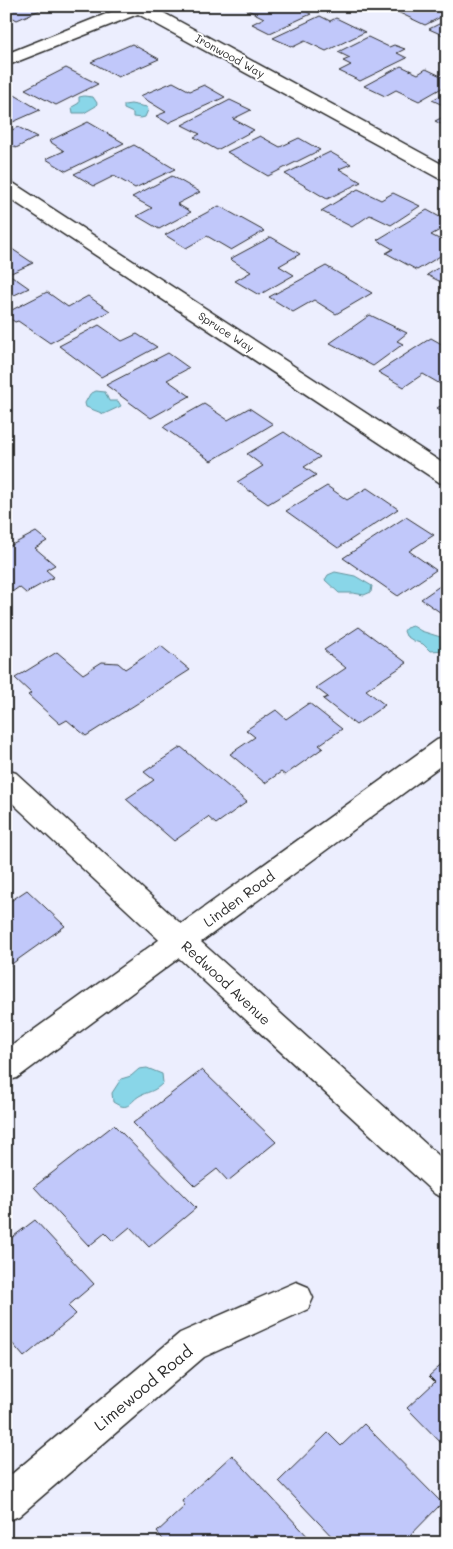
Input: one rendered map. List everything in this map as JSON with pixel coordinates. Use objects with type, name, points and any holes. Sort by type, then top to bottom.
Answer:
[{"type":"street","name":"Ironwood Way","points":[[6,61],[139,6],[447,175]]},
{"type":"street","name":"Spruce Way","points":[[6,188],[447,477]]},
{"type":"street","name":"Linden Road","points":[[6,1068],[447,747]]},
{"type":"street","name":"Redwood Avenue","points":[[6,780],[447,1184]]},
{"type":"street","name":"Limewood Road","points":[[6,1503],[192,1345],[296,1298]]},
{"type":"water","points":[[79,97],[93,97],[97,103],[96,106],[84,113],[73,113],[72,107],[79,103]]},
{"type":"water","points":[[131,104],[147,107],[148,110],[145,117],[133,117],[133,113],[124,109],[124,105]]},
{"type":"water","points":[[96,391],[105,392],[109,401],[118,401],[121,406],[104,414],[86,407],[85,403],[90,394]]},
{"type":"water","points":[[335,572],[355,576],[372,586],[371,592],[364,595],[339,593],[325,580],[328,575]]},
{"type":"water","points":[[413,626],[421,631],[447,639],[447,650],[430,651],[423,644],[406,636],[404,631],[406,628]]},
{"type":"water","points":[[147,1068],[162,1074],[163,1083],[137,1097],[129,1105],[123,1106],[113,1102],[112,1093],[121,1079],[131,1076],[139,1069]]},
{"type":"building","points":[[6,6],[49,6],[17,20],[6,14]]},
{"type":"building","points":[[249,6],[296,6],[311,14],[270,33],[252,24],[264,18],[244,8]]},
{"type":"building","points":[[385,6],[447,6],[447,14],[425,25]]},
{"type":"building","points":[[320,16],[330,21],[336,18],[365,32],[326,51],[305,41],[293,47],[273,38]]},
{"type":"building","points":[[447,20],[447,37],[429,29]]},
{"type":"building","points":[[368,37],[389,47],[394,45],[405,49],[397,53],[407,58],[360,81],[339,71],[351,65],[343,61],[350,58],[338,52]]},
{"type":"building","points":[[132,44],[159,59],[118,77],[91,62]]},
{"type":"building","points":[[401,66],[418,74],[426,69],[447,79],[447,85],[419,101],[396,90],[385,96],[364,86]]},
{"type":"building","points":[[66,68],[98,84],[56,105],[25,89]]},
{"type":"building","points":[[173,82],[190,91],[204,85],[225,97],[168,123],[156,116],[166,112],[140,96]]},
{"type":"building","points":[[447,92],[447,107],[432,100]]},
{"type":"building","points":[[13,94],[40,110],[6,125],[6,97]]},
{"type":"building","points":[[230,100],[251,110],[233,119],[254,130],[217,150],[194,137],[200,134],[182,125]]},
{"type":"building","points":[[447,115],[447,127],[435,121]]},
{"type":"building","points":[[88,122],[124,143],[66,171],[46,159],[64,151],[49,141]]},
{"type":"building","points":[[18,127],[37,137],[16,148],[6,142],[6,133]]},
{"type":"building","points":[[260,136],[280,147],[299,138],[320,150],[268,176],[227,152]]},
{"type":"building","points":[[134,145],[175,169],[135,188],[114,176],[94,186],[74,174]]},
{"type":"building","points":[[330,152],[351,164],[339,169],[361,182],[327,199],[285,174]]},
{"type":"building","points":[[172,176],[200,192],[177,204],[191,212],[159,229],[137,216],[152,208],[132,197]]},
{"type":"building","points":[[358,189],[381,200],[393,193],[420,206],[391,225],[370,215],[352,227],[321,211]]},
{"type":"building","points":[[219,206],[264,231],[231,250],[207,236],[186,248],[165,235]]},
{"type":"building","points":[[427,210],[447,221],[447,226],[431,235],[447,243],[447,252],[417,270],[386,253],[393,249],[377,240]]},
{"type":"building","points":[[271,237],[300,254],[279,266],[294,275],[259,295],[235,281],[251,272],[230,259]]},
{"type":"building","points":[[12,249],[33,263],[9,274],[29,288],[6,299],[6,252]]},
{"type":"building","points":[[447,262],[447,285],[427,275]]},
{"type":"building","points":[[326,266],[372,293],[336,314],[314,300],[293,312],[269,297]]},
{"type":"building","points":[[47,292],[68,307],[88,296],[110,311],[50,343],[18,321],[15,322],[6,316],[6,313]]},
{"type":"building","points":[[370,315],[407,333],[397,341],[403,344],[373,366],[330,343]]},
{"type":"building","points":[[99,325],[122,341],[137,334],[157,347],[101,377],[59,346]]},
{"type":"building","points":[[431,338],[447,347],[447,388],[423,374],[404,387],[378,372]]},
{"type":"building","points":[[168,353],[189,368],[167,380],[190,396],[151,418],[106,385]]},
{"type":"building","points":[[447,402],[447,414],[437,408]]},
{"type":"building","points":[[204,404],[228,420],[249,408],[273,424],[211,461],[163,427]]},
{"type":"building","points":[[284,432],[320,457],[304,467],[316,475],[268,504],[237,482],[263,466],[247,454]]},
{"type":"building","points":[[327,486],[347,500],[367,488],[398,509],[338,548],[286,511]]},
{"type":"building","points":[[406,517],[434,535],[409,551],[436,570],[398,596],[343,558]]},
{"type":"building","points":[[36,532],[47,541],[35,548],[55,565],[46,570],[54,577],[26,593],[19,587],[12,592],[6,587],[6,548]]},
{"type":"building","points":[[447,581],[447,617],[421,599]]},
{"type":"building","points":[[359,627],[407,663],[366,690],[385,705],[356,725],[323,699],[328,697],[316,688],[346,668],[324,650]]},
{"type":"building","points":[[161,646],[190,670],[86,736],[67,720],[60,724],[28,695],[31,693],[15,678],[57,652],[83,674],[102,662],[118,663],[125,669]]},
{"type":"building","points":[[309,703],[342,729],[319,745],[323,748],[285,775],[281,772],[265,783],[230,754],[255,737],[246,730],[276,710],[286,719]]},
{"type":"building","points":[[181,747],[247,802],[216,824],[208,817],[174,841],[126,799],[154,780],[144,772]]},
{"type":"building","points":[[27,890],[65,926],[6,968],[6,904]]},
{"type":"building","points":[[202,1070],[276,1142],[228,1181],[217,1169],[195,1186],[133,1123]]},
{"type":"building","points":[[114,1125],[196,1208],[149,1247],[130,1227],[113,1241],[105,1233],[89,1246],[34,1187]]},
{"type":"building","points":[[35,1220],[94,1284],[68,1306],[76,1314],[24,1357],[6,1336],[6,1242]]},
{"type":"building","points":[[447,1360],[447,1449],[407,1408],[435,1382],[429,1376]]},
{"type":"building","points":[[364,1424],[442,1503],[403,1543],[338,1543],[279,1481],[328,1433],[341,1446]]},
{"type":"building","points":[[232,1455],[312,1541],[310,1543],[166,1543],[157,1532],[185,1506],[182,1501]]}]
